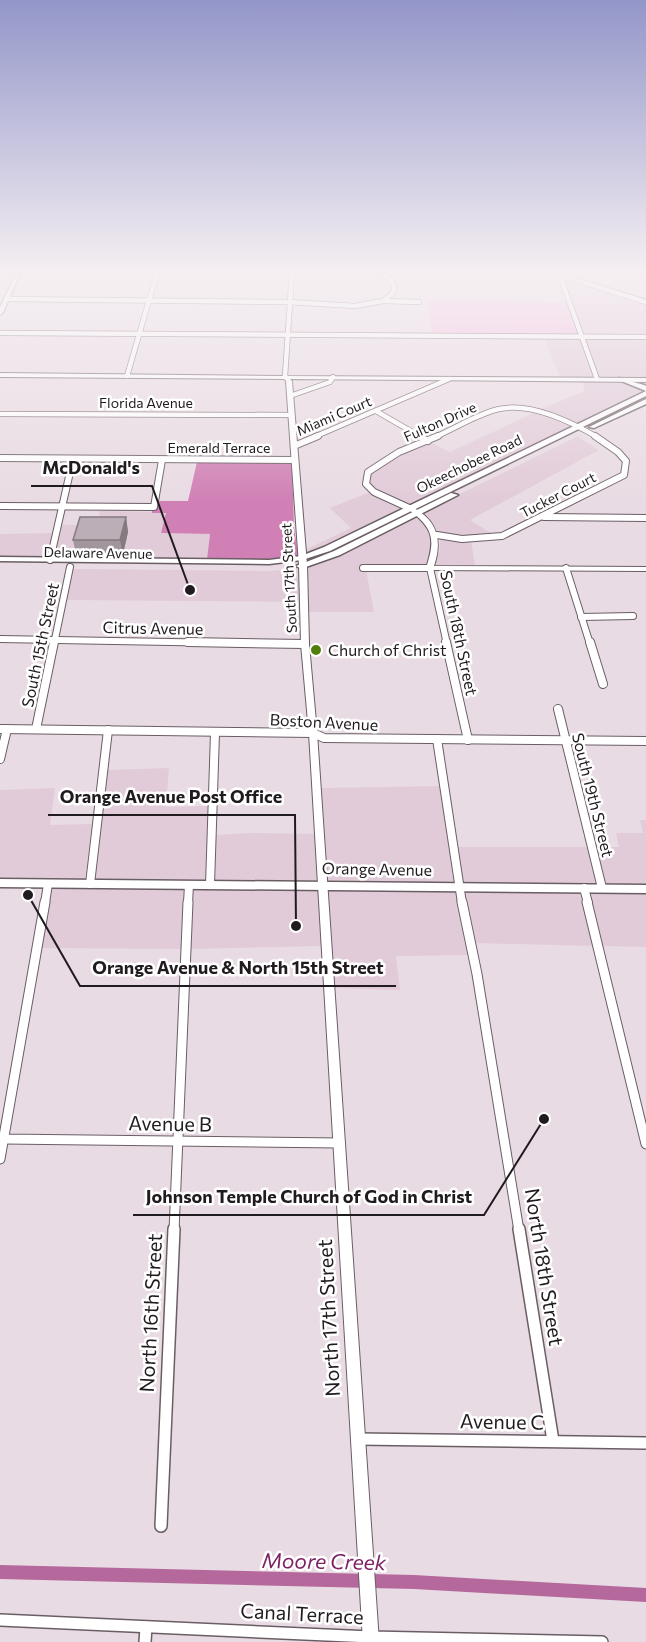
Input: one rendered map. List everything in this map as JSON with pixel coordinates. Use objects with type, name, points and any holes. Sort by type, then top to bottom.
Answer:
[{"type":"main road","points":[[621,380],[642,386],[646,392]]},
{"type":"main road","name":"Okeechobee Road","points":[[413,511],[646,392]]},
{"type":"main road","name":"Okeechobee Road","points":[[303,562],[645,403]]},
{"type":"main road","name":"Delaware Avenue","points":[[0,559],[303,562]]},
{"type":"main road","name":"Delaware Avenue","points":[[0,565],[270,568],[303,562]]},
{"type":"main road","name":"Orange Avenue","points":[[0,883],[646,889]]},
{"type":"street","points":[[128,376],[135,350]]},
{"type":"street","name":"South 17th Street","points":[[286,350],[285,376],[289,381],[303,562],[305,644],[322,885]]},
{"type":"street","points":[[587,350],[597,379]]},
{"type":"street","points":[[0,375],[646,380]]},
{"type":"street","points":[[290,396],[330,382],[333,377]]},
{"type":"street","name":"Miami Court","points":[[294,446],[449,378]]},
{"type":"street","name":"Fulton Drive","points":[[413,511],[374,492],[366,484],[365,478],[368,472],[375,466],[428,441],[506,407],[540,411],[584,431]]},
{"type":"street","points":[[376,411],[428,441]]},
{"type":"street","name":"Florida Avenue","points":[[0,414],[292,416]]},
{"type":"street","name":"Tucker Court","points":[[437,534],[462,539],[502,536],[624,475],[626,461],[622,454],[616,448],[584,431]]},
{"type":"street","name":"Emerald Terrace","points":[[0,458],[295,460]]},
{"type":"street","name":"South 15th Street","points":[[50,560],[73,459]]},
{"type":"street","points":[[0,506],[154,507],[162,460]]},
{"type":"street","points":[[413,511],[437,534]]},
{"type":"street","points":[[542,517],[646,518]]},
{"type":"street","name":"South 18th Street","points":[[437,534],[437,549],[430,568],[468,740]]},
{"type":"street","name":"South 15th Street","points":[[36,729],[70,567]]},
{"type":"street","points":[[363,568],[646,569]]},
{"type":"street","points":[[566,568],[603,684]]},
{"type":"street","points":[[581,617],[633,616]]},
{"type":"street","name":"Citrus Avenue","points":[[0,639],[305,644]]},
{"type":"street","name":"South 19th Street","points":[[558,709],[602,888]]},
{"type":"street","points":[[0,759],[4,729]]},
{"type":"street","name":"Boston Avenue","points":[[4,729],[313,734],[324,738],[646,741]]},
{"type":"street","points":[[90,884],[108,730]]},
{"type":"street","points":[[210,885],[215,733]]},
{"type":"street","points":[[437,739],[459,887]]},
{"type":"street","points":[[0,1159],[48,884]]},
{"type":"street","name":"North 16th Street","points":[[161,1526],[189,885]]},
{"type":"street","name":"North 17th Street","points":[[322,885],[371,1640]]},
{"type":"street","name":"North 18th Street","points":[[459,887],[478,985],[553,1441]]},
{"type":"street","points":[[584,888],[644,1124],[646,1144]]},
{"type":"street","name":"Avenue B","points":[[2,1138],[340,1143]]},
{"type":"street","name":"Avenue C","points":[[357,1438],[646,1443]]},
{"type":"street","name":"Canal Terrace","points":[[0,1620],[371,1640],[602,1642]]},
{"type":"street","points":[[145,1642],[146,1627]]},
{"type":"shaded area","points":[[549,350],[584,350],[593,378],[560,377]]},
{"type":"shaded area","points":[[589,350],[646,350],[646,378],[599,378]]},
{"type":"shaded area","points":[[582,380],[646,381],[646,390],[575,425],[541,409],[585,391]]},
{"type":"shaded area","points":[[536,412],[571,427],[410,506],[376,490],[369,484],[370,473],[377,467],[430,442],[450,452]]},
{"type":"shaded area","points":[[585,433],[578,437],[599,450],[470,520],[494,535],[462,537],[439,533],[421,513]]},
{"type":"shaded area","points":[[197,462],[292,462],[294,527],[298,554],[296,557],[269,560],[207,559],[210,534],[161,533],[166,513],[152,513],[152,509],[157,509],[158,501],[188,501]]},
{"type":"shaded area","points":[[370,492],[404,508],[305,555],[305,550],[351,528],[330,508]]},
{"type":"shaded area","points":[[100,511],[166,512],[161,533],[210,534],[207,559],[54,557],[62,525],[97,525]]},
{"type":"shaded area","points":[[416,516],[433,535],[434,549],[427,565],[360,566],[360,570],[366,570],[374,612],[308,612],[306,567],[339,555]]},
{"type":"shaded area","points":[[53,533],[47,557],[0,557],[0,534]]},
{"type":"shaded area","points":[[440,537],[471,541],[475,565],[434,565],[440,550]]},
{"type":"shaded area","points":[[300,568],[300,602],[67,600],[73,569],[270,571]]},
{"type":"shaded area","points":[[169,768],[166,807],[208,806],[206,881],[95,880],[108,770]]},
{"type":"shaded area","points":[[440,786],[454,883],[327,880],[320,788]]},
{"type":"shaded area","points":[[55,788],[50,825],[92,824],[85,880],[0,879],[0,790]]},
{"type":"shaded area","points":[[640,820],[646,820],[646,885],[606,884],[596,847],[619,847],[616,833],[643,833]]},
{"type":"shaded area","points":[[315,834],[317,881],[215,881],[216,835]]},
{"type":"shaded area","points":[[458,847],[587,847],[596,884],[463,883]]},
{"type":"shaded area","points":[[52,888],[184,889],[181,949],[42,948]]},
{"type":"shaded area","points":[[193,889],[318,889],[322,946],[191,949]]},
{"type":"shaded area","points":[[327,889],[455,891],[468,955],[396,956],[400,990],[334,988]]},
{"type":"shaded area","points":[[465,891],[580,892],[593,946],[475,943]]},
{"type":"shaded area","points":[[589,892],[646,893],[646,947],[603,946]]},
{"type":"building","points":[[80,517],[126,517],[120,540],[73,540]]},
{"type":"waterway","name":"Moore Creek","points":[[0,1572],[414,1582],[646,1595]]},
{"type":"place","name":"McDonald's","points":[[190,590]]},
{"type":"place","name":"Church of Christ","points":[[316,650]]},
{"type":"place","name":"Orange Avenue & North 15th Street","points":[[28,895]]},
{"type":"place","name":"Orange Avenue Post Office","points":[[296,926]]},
{"type":"place","name":"Johnson Temple Church of God in Christ","points":[[544,1119]]}]
